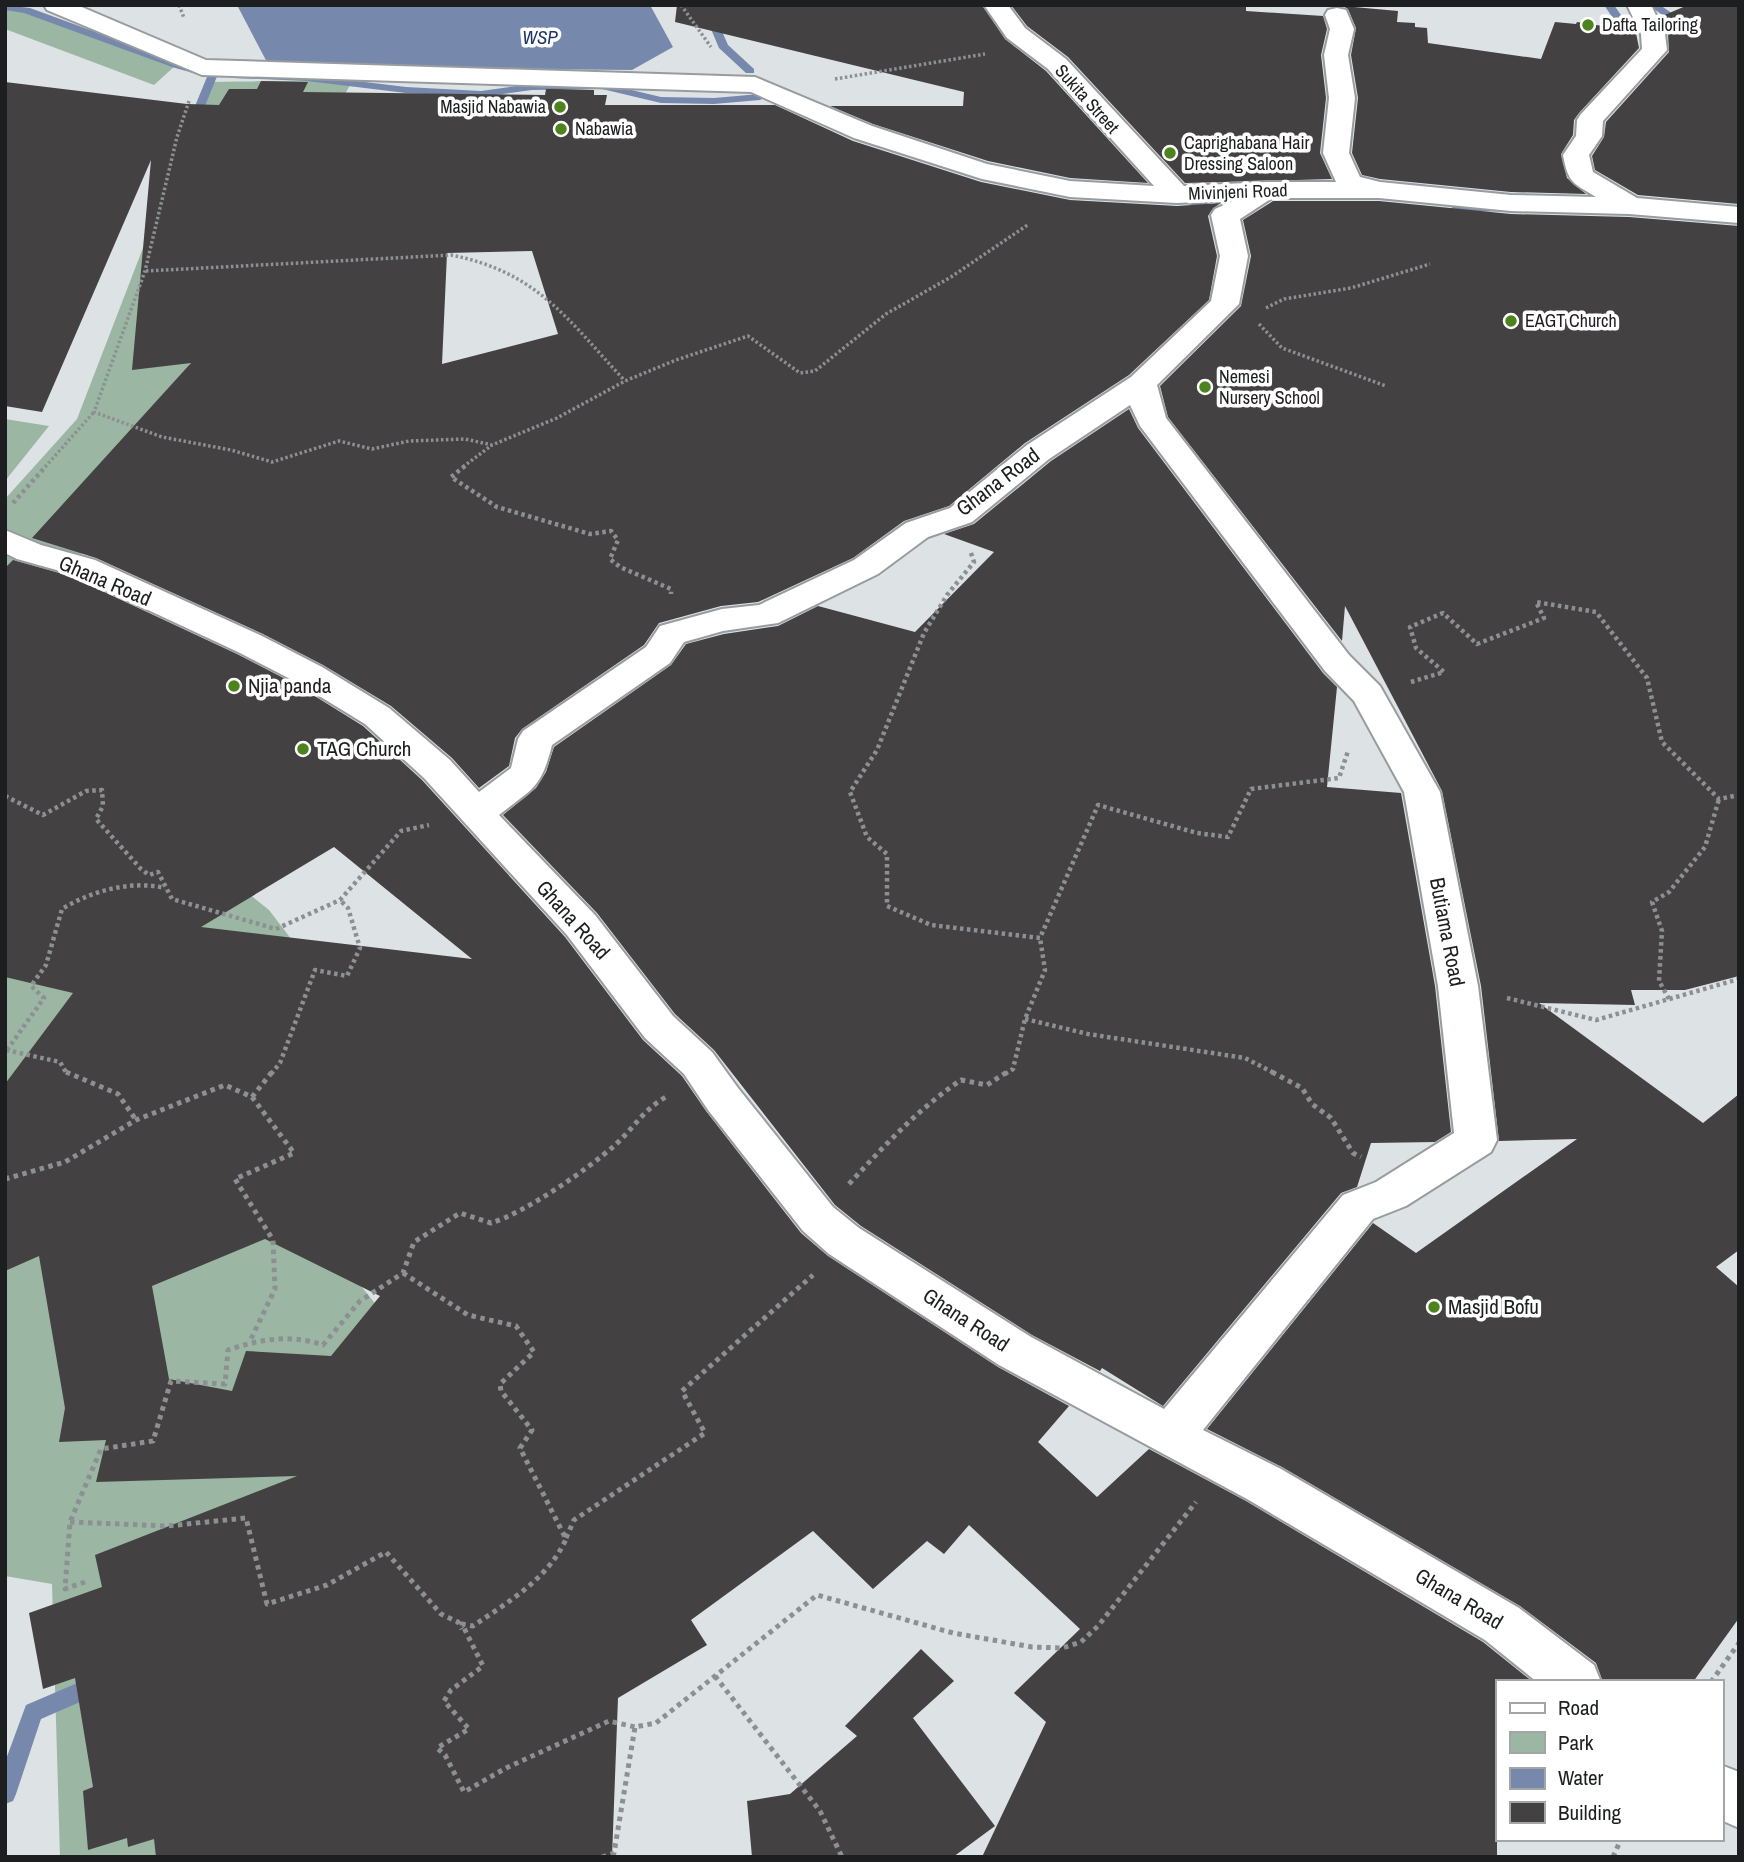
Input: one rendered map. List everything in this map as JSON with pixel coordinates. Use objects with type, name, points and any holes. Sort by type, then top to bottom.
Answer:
[{"type":"street","points":[[56,5],[202,67],[767,90]]},
{"type":"street","name":"Sukita Street","points":[[996,5],[1016,33],[1057,64],[1177,195]]},
{"type":"street","points":[[1629,205],[1580,176],[1576,155],[1589,136],[1590,120],[1655,50],[1653,34],[1639,5]]},
{"type":"street","points":[[1337,15],[1342,29],[1336,55],[1342,98],[1336,153],[1349,182],[1379,190]]},
{"type":"street","name":"Mivinjeni Road","points":[[767,90],[863,132],[982,171],[1070,189],[1177,195],[1266,190],[1379,190],[1511,203],[1629,205],[1739,215]]},
{"type":"street","points":[[1239,309],[1231,234],[1225,215],[1240,209],[1266,190]]},
{"type":"street","name":"Ghana Road","points":[[477,813],[527,774],[536,739],[658,655],[672,634],[722,620],[766,615],[866,567],[917,530],[961,514],[1038,452],[1142,383],[1239,309]]},
{"type":"street","name":"Butiama Road","points":[[1142,383],[1144,405],[1151,420],[1337,663],[1368,694],[1422,792],[1458,986],[1476,1140],[1391,1194],[1358,1207],[1170,1436]]},
{"type":"street","name":"Ghana Road","points":[[5,540],[29,552],[83,568],[250,644],[310,675],[377,716],[437,769],[581,925],[659,1027],[698,1063],[723,1099],[831,1230],[1014,1351],[1264,1484],[1502,1624],[1573,1680]]},
{"type":"street","points":[[1723,1791],[1739,1802]]},
{"type":"path","points":[[767,90],[790,92],[786,88],[989,53],[1023,52],[1057,64]]},
{"type":"path","points":[[5,512],[94,412],[145,271],[177,137],[202,67]]},
{"type":"path","points":[[671,601],[671,589],[620,567],[610,559],[618,540],[611,531],[590,534],[498,508],[451,477],[492,445],[557,418],[625,381],[676,360],[748,336],[771,349],[800,373],[816,371],[886,314],[951,277],[1029,224]]},
{"type":"path","points":[[145,271],[451,255],[474,257],[521,277],[548,296],[625,381]]},
{"type":"path","points":[[1239,309],[1351,288],[1430,264]]},
{"type":"path","points":[[1239,309],[1282,348],[1386,386]]},
{"type":"path","points":[[94,412],[162,437],[231,450],[272,462],[339,441],[372,449],[409,442],[465,439],[492,445]]},
{"type":"path","points":[[961,514],[974,562],[947,595],[923,633],[877,750],[850,792],[867,837],[887,854],[887,906],[931,925],[1040,938]]},
{"type":"path","points":[[1368,694],[1444,672],[1416,648],[1410,627],[1443,613],[1476,644],[1544,618],[1536,601],[1596,612],[1647,678],[1662,743],[1719,799]]},
{"type":"path","points":[[484,1666],[462,1624],[473,1626],[515,1597],[561,1554],[574,1520],[705,1433],[682,1391],[824,1265],[831,1230],[916,1112],[961,1080],[987,1085],[1013,1069],[1025,1018],[1045,970],[1040,938],[1098,805],[1185,831],[1228,837],[1251,789],[1339,778],[1352,740],[1372,726],[1385,728]]},
{"type":"path","points":[[5,796],[43,815],[86,791],[102,790],[103,806],[96,819],[119,841],[136,865],[149,875],[158,872],[172,899],[276,929],[340,900],[401,831],[477,813]]},
{"type":"path","points":[[1719,799],[1739,795]]},
{"type":"path","points":[[1669,999],[1659,981],[1662,931],[1652,902],[1669,892],[1705,847],[1719,799]]},
{"type":"path","points":[[136,1120],[118,1094],[68,1075],[60,1062],[6,1050],[44,998],[31,986],[46,965],[62,909],[84,895],[147,884],[165,888]]},
{"type":"path","points":[[252,1097],[279,1063],[315,970],[347,976],[360,948],[348,908],[340,900]]},
{"type":"path","points":[[1458,986],[1596,1020],[1739,979]]},
{"type":"path","points":[[1025,1018],[1088,1034],[1245,1058],[1302,1088],[1312,1104],[1331,1118],[1353,1153],[1387,1169],[1391,1194]]},
{"type":"path","points":[[5,1179],[65,1162],[136,1120],[225,1085],[252,1097],[293,1153],[235,1178],[273,1240],[275,1289],[250,1342]]},
{"type":"path","points":[[85,1582],[65,1589],[70,1522],[101,1449],[153,1441],[171,1381],[225,1384],[228,1350],[250,1342],[306,1338],[323,1345],[360,1301],[404,1273],[414,1242],[460,1213],[491,1223],[508,1217],[592,1163],[663,1097],[723,1099]]},
{"type":"path","points":[[404,1273],[468,1315],[516,1326],[534,1352],[500,1384],[501,1391],[532,1430],[520,1448],[566,1539]]},
{"type":"path","points":[[484,1666],[451,1690],[443,1701],[469,1729],[438,1748],[445,1755],[464,1791],[506,1768],[609,1721],[635,1727],[656,1723],[817,1595],[931,1627],[1010,1645],[1060,1649],[1079,1644],[1129,1591],[1141,1571],[1216,1477],[1264,1484]]},
{"type":"path","points":[[70,1522],[167,1526],[246,1518],[267,1604],[327,1585],[386,1552],[442,1614],[458,1622],[484,1666]]},
{"type":"path","points":[[1712,1680],[1739,1643]]},
{"type":"path","points":[[715,1676],[820,1811],[842,1857]]},
{"type":"path","points":[[602,1857],[614,1853],[635,1727]]},
{"type":"path","points":[[1613,1857],[1620,1841]]},
{"type":"green space","points":[[5,7],[176,65],[154,85],[5,29]]},
{"type":"green space","points":[[353,80],[32,639],[5,727],[5,499],[77,419],[207,82]]},
{"type":"green space","points":[[5,419],[49,426],[5,481]]},
{"type":"green space","points":[[5,788],[229,878],[269,910],[295,944],[289,1197],[382,1312],[355,1857],[60,1857],[52,1584],[5,1576]]},
{"type":"water","name":"WSP","points":[[237,5],[650,5],[673,47],[632,70],[269,66]]},
{"type":"building","points":[[677,5],[982,5],[1005,39],[1046,71],[1148,183],[1070,178],[988,161],[873,124],[830,106],[963,106],[964,92],[675,22]]},
{"type":"building","points":[[1011,5],[1246,5],[1246,11],[1323,16],[1327,29],[1321,55],[1326,98],[1320,153],[1332,179],[1185,183],[1068,57],[1027,26]]},
{"type":"building","points":[[1688,5],[1739,5],[1739,204],[1638,195],[1595,170],[1592,156],[1604,137],[1606,122],[1669,52],[1668,34],[1660,17]]},
{"type":"building","points":[[1343,6],[1398,11],[1397,22],[1415,23],[1415,27],[1427,28],[1428,43],[1541,59],[1555,22],[1577,22],[1629,30],[1635,28],[1639,48],[1579,113],[1574,120],[1573,135],[1561,154],[1567,178],[1586,194],[1511,192],[1362,175],[1352,153],[1358,98],[1351,55],[1356,28],[1348,9]]},
{"type":"building","points":[[261,81],[308,82],[303,92],[545,95],[546,89],[594,90],[594,95],[607,95],[605,105],[775,105],[853,141],[981,182],[1070,200],[1177,206],[1221,203],[1213,208],[1208,216],[1217,256],[1209,300],[1129,375],[1025,443],[949,506],[904,521],[853,558],[758,602],[721,606],[659,623],[644,645],[522,729],[515,738],[509,766],[479,788],[452,758],[391,706],[323,665],[263,634],[96,558],[32,538],[191,363],[132,370],[151,160],[42,412],[5,406],[5,82],[187,104],[219,105],[229,89],[257,89]],"holes":[[[532,251],[558,334],[442,364],[447,253]]]},
{"type":"building","points":[[1273,201],[1379,201],[1511,214],[1629,217],[1739,226],[1739,976],[1685,990],[1631,990],[1635,1005],[1539,1003],[1703,1123],[1739,1094],[1739,1250],[1716,1267],[1739,1287],[1739,1618],[1694,1680],[1602,1680],[1596,1663],[1520,1606],[1282,1467],[1207,1429],[1373,1223],[1416,1253],[1577,1139],[1499,1141],[1481,986],[1442,791],[1345,606],[1342,641],[1168,417],[1160,386],[1241,306],[1251,256],[1243,220]]},
{"type":"building","points":[[1129,409],[1138,428],[1323,673],[1337,687],[1327,787],[1401,793],[1435,986],[1451,1132],[1435,1142],[1371,1143],[1357,1187],[1341,1193],[1163,1406],[1102,1368],[1100,1371],[1032,1335],[861,1226],[835,1205],[714,1050],[675,1014],[597,913],[503,815],[536,788],[546,772],[554,747],[671,665],[686,644],[724,634],[778,626],[818,606],[915,632],[994,552],[944,534],[974,524],[1051,461]]},
{"type":"building","points":[[13,560],[70,576],[237,654],[297,685],[363,726],[422,780],[565,937],[643,1040],[682,1076],[801,1233],[828,1256],[998,1367],[1069,1406],[1038,1442],[1097,1497],[1149,1449],[1246,1501],[1483,1642],[1530,1680],[1496,1680],[1497,1857],[982,1857],[1046,1722],[1014,1693],[1080,1629],[969,1525],[944,1554],[927,1541],[873,1589],[813,1531],[691,1620],[707,1645],[618,1698],[612,1857],[156,1857],[154,1839],[128,1847],[127,1838],[88,1850],[83,1791],[93,1787],[75,1678],[43,1689],[29,1613],[102,1587],[95,1555],[297,1476],[96,1482],[106,1440],[59,1442],[65,1408],[39,1256],[5,1271],[5,1084],[73,993],[5,977],[5,568]],"holes":[[[334,847],[472,959],[201,927]],[[265,1239],[380,1296],[331,1356],[246,1351],[232,1391],[169,1379],[152,1286]]]},
{"type":"building","points":[[921,1649],[954,1681],[913,1718],[995,1826],[953,1857],[752,1857],[747,1801],[790,1794],[857,1736],[845,1726]]},
{"type":"waterway","points":[[1609,5],[1625,28]]},
{"type":"waterway","points":[[1653,5],[1684,25]]},
{"type":"waterway","points":[[5,7],[26,10],[176,65],[200,73],[213,74],[193,123]]},
{"type":"waterway","points":[[710,15],[723,46],[750,71]]},
{"type":"waterway","points":[[237,76],[307,78],[406,90],[481,94],[532,87],[602,86],[661,100],[714,101],[760,97]]},
{"type":"waterway","points":[[1176,198],[1222,210],[1225,215],[1222,223]]},
{"type":"waterway","points":[[1455,209],[1515,209]]},
{"type":"waterway","points":[[5,1794],[33,1712],[96,1685]]},
{"type":"place","name":"Dafta Tailoring","points":[[1588,25]]},
{"type":"place","name":"Masjid Nabawia","points":[[560,107]]},
{"type":"place","name":"Nabawia","points":[[561,129]]},
{"type":"place","name":"Caprighabana Hair Dressing Saloon","points":[[1170,153]]},
{"type":"place","name":"EAGT Church","points":[[1511,321]]},
{"type":"place","name":"Nemesi Nursery School","points":[[1205,387]]},
{"type":"place","name":"Njia panda","points":[[234,686]]},
{"type":"place","name":"TAG Church","points":[[303,749]]},
{"type":"place","name":"Masjid Bofu","points":[[1434,1307]]}]
